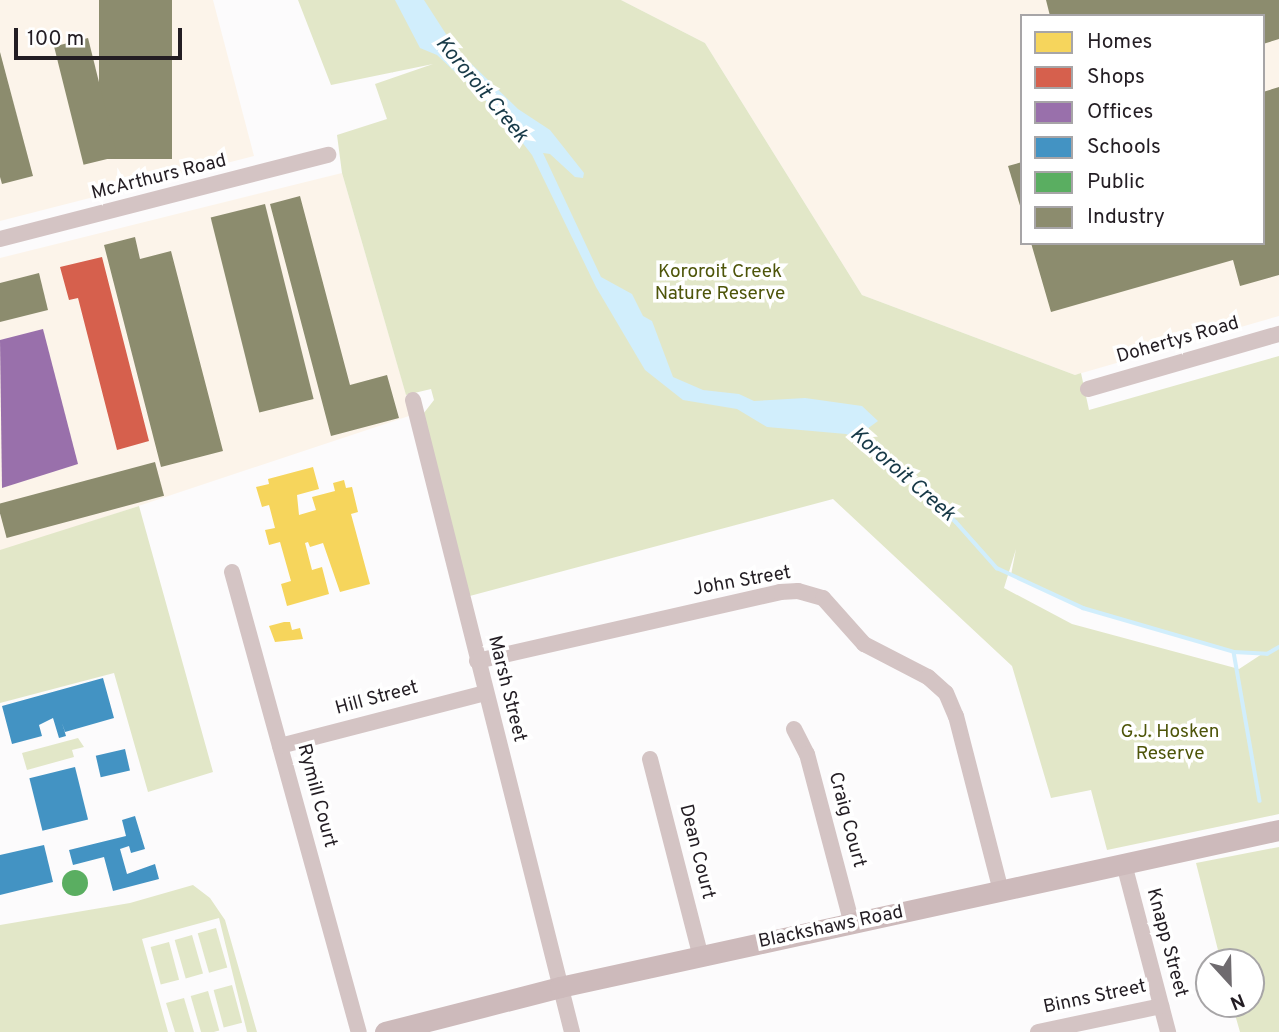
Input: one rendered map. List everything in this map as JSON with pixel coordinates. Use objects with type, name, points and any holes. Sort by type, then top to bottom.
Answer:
[{"type":"main road","name":"Blackshaws Road","points":[[385,1032],[560,987],[1279,830]]},
{"type":"street","name":"McArthurs Road","points":[[0,239],[328,155]]},
{"type":"street","name":"Dohertys Road","points":[[1088,389],[1279,334]]},
{"type":"street","name":"Marsh Street","points":[[413,400],[572,1032]]},
{"type":"street","name":"Rymill Court","points":[[232,572],[359,1032]]},
{"type":"street","name":"John Street","points":[[477,661],[780,592],[798,591],[823,598],[871,649],[928,677],[946,693],[957,716],[1001,891]]},
{"type":"street","name":"Hill Street","points":[[281,746],[485,693]]},
{"type":"street","name":"Craig Court","points":[[794,729],[807,754],[852,924]]},
{"type":"street","name":"Dean Court","points":[[650,759],[701,957]]},
{"type":"street","name":"Knapp Street","points":[[1124,864],[1168,1032]]},
{"type":"street","name":"Binns Street","points":[[1038,1032],[1161,1006]]},
{"type":"shaded area","points":[[0,0],[213,0],[254,156],[0,221]]},
{"type":"shaded area","points":[[621,0],[1279,0],[1279,316],[1075,375],[862,295],[705,43]]},
{"type":"shaded area","points":[[342,173],[412,415],[0,552],[0,258]]},
{"type":"green space","points":[[298,0],[621,0],[705,43],[862,295],[1075,375],[1081,373],[1089,410],[1279,356],[1279,814],[1107,850],[1091,790],[1051,798],[1012,666],[833,499],[466,597],[420,418],[434,400],[431,389],[406,395],[342,173],[337,135],[387,119],[375,84],[433,64],[331,85]],"holes":[[[1016,549],[1011,575],[1083,608],[1234,652],[1262,654],[1239,669],[1072,624],[1004,588]]]},
{"type":"green space","points":[[139,506],[213,772],[148,792],[114,673],[0,703],[0,550]]},
{"type":"green space","points":[[78,738],[84,747],[72,750],[74,757],[27,770],[22,753]]},
{"type":"green space","points":[[1279,847],[1279,1032],[1240,1032],[1236,1018],[1265,1018],[1265,948],[1217,948],[1196,863]]},
{"type":"green space","points":[[193,885],[210,898],[225,920],[257,1032],[247,1032],[219,918],[142,939],[168,1032],[0,1032],[0,925],[130,903]]},
{"type":"green space","points":[[216,928],[227,967],[209,973],[198,933]]},
{"type":"green space","points":[[192,935],[203,973],[186,978],[175,940]]},
{"type":"green space","points":[[169,942],[179,980],[161,985],[151,947]]},
{"type":"green space","points":[[232,985],[242,1023],[224,1028],[214,990]]},
{"type":"green space","points":[[208,991],[219,1030],[201,1032],[191,996]]},
{"type":"green space","points":[[184,998],[194,1032],[175,1032],[166,1003]]},
{"type":"water","name":"Kororoit Creek","points":[[395,0],[424,0],[455,48],[518,109],[550,130],[584,173],[583,178],[575,177],[550,154],[543,153],[601,277],[632,294],[643,316],[652,321],[673,377],[703,390],[739,394],[754,401],[805,398],[862,406],[878,421],[867,429],[874,443],[867,444],[846,434],[767,427],[737,409],[683,400],[645,370],[596,287],[532,155],[500,114],[437,55],[420,48]]},
{"type":"building: Homes","points":[[313,467],[319,489],[297,495],[299,515],[316,510],[312,497],[335,491],[333,483],[344,480],[346,488],[352,487],[358,512],[351,514],[370,584],[340,592],[323,543],[310,547],[308,542],[305,543],[312,570],[322,567],[329,594],[287,606],[281,584],[291,581],[280,542],[269,545],[265,530],[275,528],[269,505],[262,507],[256,487],[269,484],[268,479]]},
{"type":"building: Homes","points":[[290,622],[292,630],[300,628],[303,639],[275,642],[269,626]]},
{"type":"building: Shops","points":[[102,257],[149,441],[117,450],[78,298],[69,300],[60,267]]},
{"type":"building: Offices","points":[[43,329],[78,464],[2,488],[0,340]]},
{"type":"building: Schools","points":[[103,678],[114,718],[65,732],[62,723],[66,736],[59,738],[53,718],[39,725],[42,736],[12,744],[2,706]]},
{"type":"building: Schools","points":[[125,749],[130,770],[101,777],[96,756]]},
{"type":"building: Schools","points":[[75,767],[88,819],[42,831],[29,778]]},
{"type":"building: Schools","points":[[135,816],[145,849],[131,853],[129,846],[120,849],[127,874],[155,864],[159,879],[113,891],[104,857],[73,865],[69,850],[126,836],[122,820]]},
{"type":"building: Schools","points":[[44,845],[53,882],[0,895],[0,855]]},
{"type":"building: Public","points":[[75,870],[84,874],[88,883],[84,892],[75,896],[66,892],[62,883],[66,874]]},
{"type":"building: Industry","points":[[99,0],[172,0],[172,159],[99,159]]},
{"type":"building: Industry","points":[[1046,0],[1279,0],[1279,39],[1265,43],[1265,14],[1050,14]]},
{"type":"building: Industry","points":[[88,38],[118,156],[84,165],[54,46]]},
{"type":"building: Industry","points":[[0,52],[33,176],[2,184],[0,177]]},
{"type":"building: Industry","points":[[1279,87],[1279,275],[1240,286],[1233,260],[1051,312],[1032,245],[1265,245],[1265,91]]},
{"type":"building: Industry","points":[[1020,163],[1020,206],[1008,166]]},
{"type":"building: Industry","points":[[300,196],[350,385],[387,375],[399,418],[331,436],[270,204]]},
{"type":"building: Industry","points":[[265,204],[314,399],[259,413],[211,218]]},
{"type":"building: Industry","points":[[135,237],[140,259],[171,251],[223,451],[161,467],[104,245]]},
{"type":"building: Industry","points":[[39,273],[48,310],[0,322],[0,283]]},
{"type":"building: Industry","points":[[155,462],[164,496],[7,538],[0,504]]},
{"type":"waterway","name":"Kororoit Creek","points":[[867,441],[956,522],[997,568],[1083,608],[1234,652],[1267,654],[1279,647]]},
{"type":"waterway","points":[[1234,652],[1260,801]]},
{"type":"park label","name":"Kororoit Creek Nature Reserve","points":[[720,284]]},
{"type":"park label","name":"G.J. Hosken Reserve","points":[[1170,744]]}]
